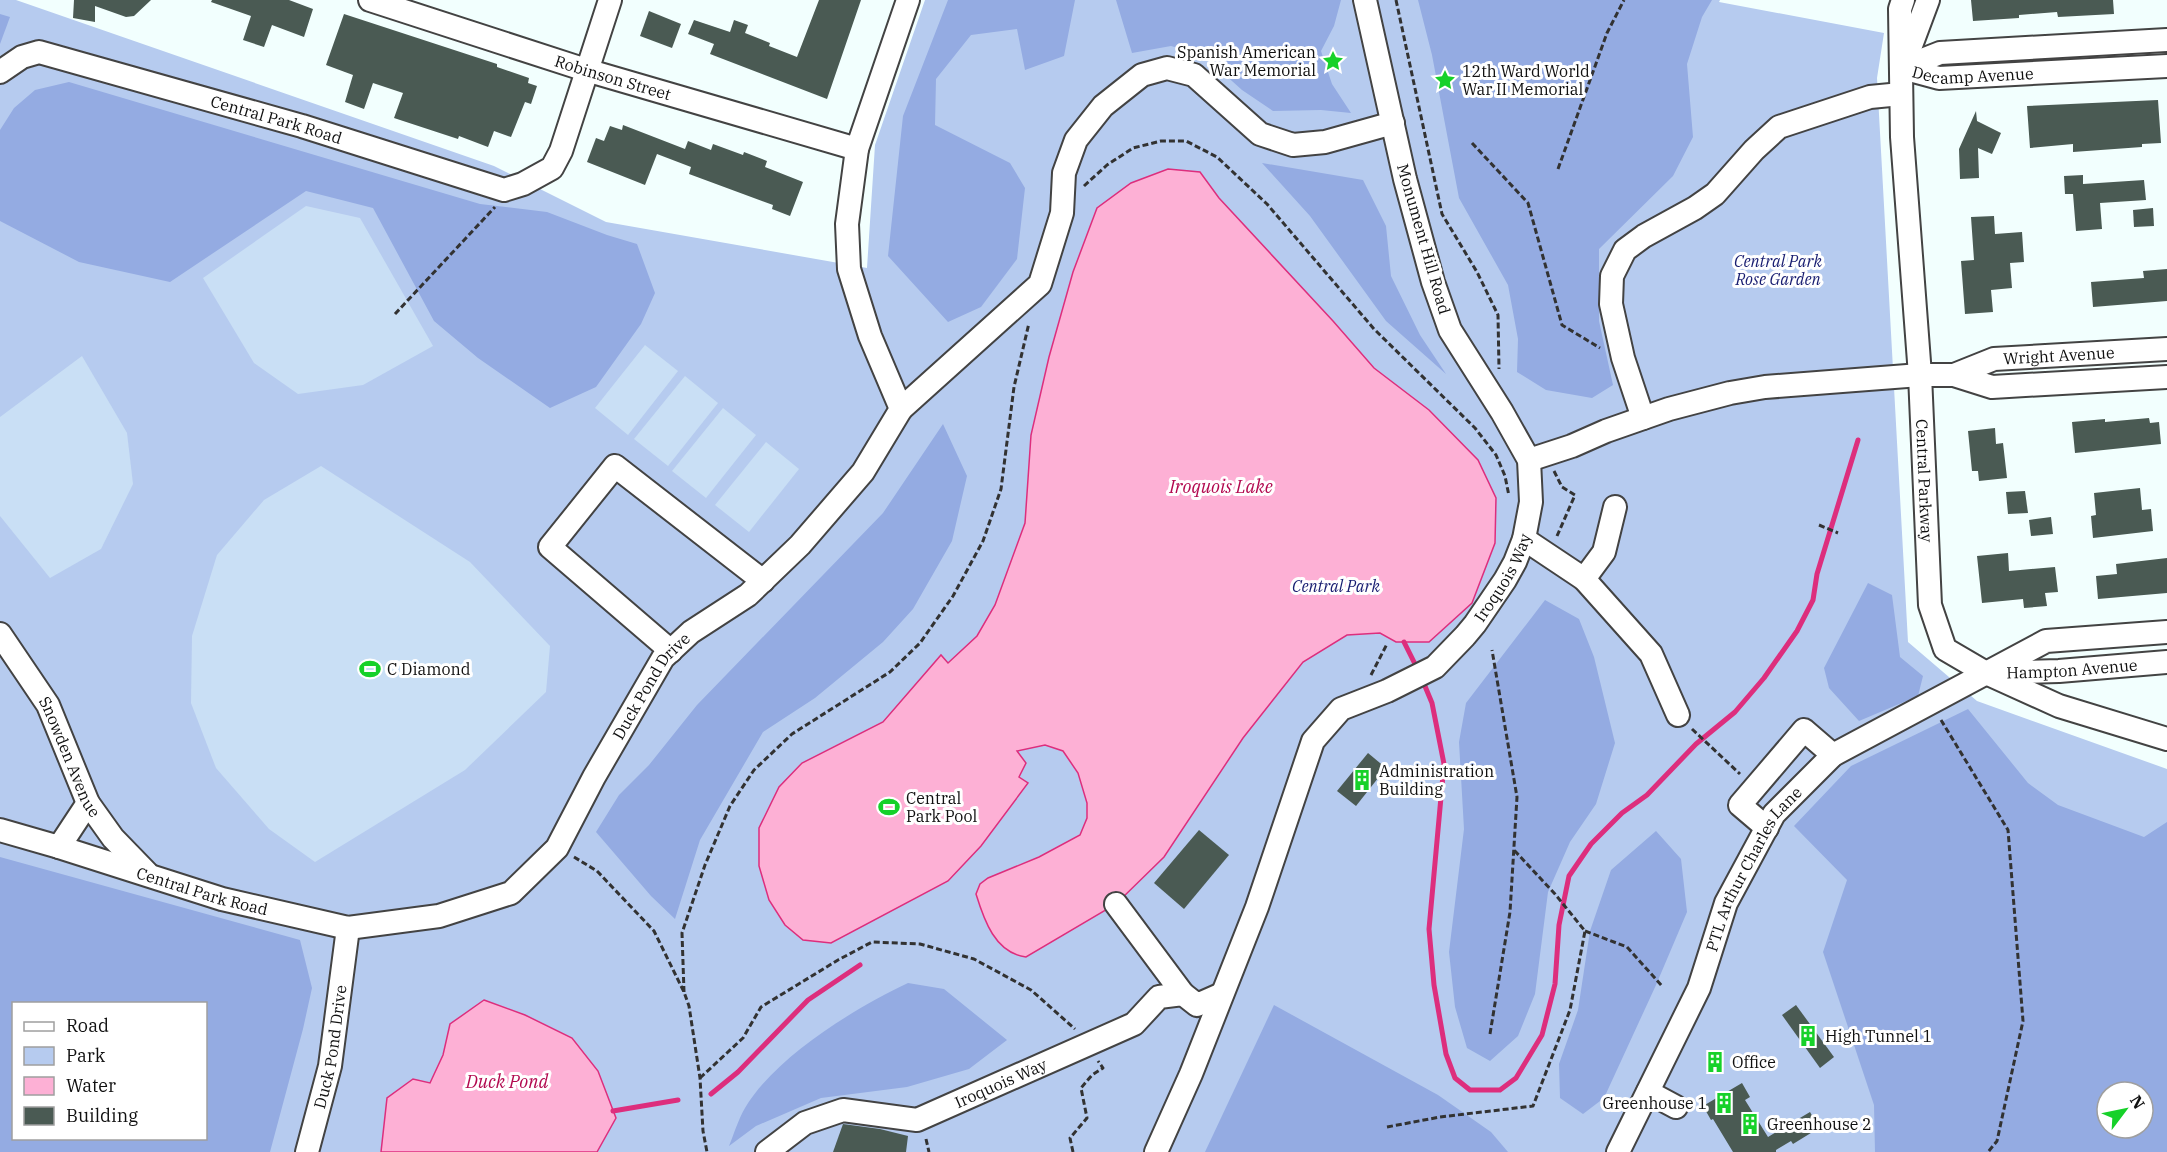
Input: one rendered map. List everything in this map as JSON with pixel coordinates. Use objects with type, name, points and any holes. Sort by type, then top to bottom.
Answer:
[{"type":"street","name":"Robinson Street","points":[[370,0],[586,70],[857,149]]},
{"type":"street","points":[[586,70],[610,0]]},
{"type":"street","points":[[901,409],[870,336],[849,269],[847,224],[857,149],[908,0]]},
{"type":"street","name":"Monument Hill Road","points":[[1365,0],[1433,282],[1450,330],[1502,412],[1538,457]]},
{"type":"street","name":"Central Parkway","points":[[1903,0],[1900,9],[1902,137],[1920,375],[1930,604],[1945,649],[1986,673],[2059,706],[2167,739]]},
{"type":"street","name":"Central Parkway","points":[[1902,68],[1928,0]]},
{"type":"street","name":"Decamp Avenue","points":[[1902,68],[1940,52],[2167,40]]},
{"type":"street","points":[[2127,42],[2127,68]]},
{"type":"street","name":"Central Park Road","points":[[0,72],[22,57],[39,52],[302,126],[504,190],[552,168],[561,151],[586,70]]},
{"type":"street","name":"Decamp Avenue","points":[[1902,68],[1939,78],[2167,66]]},
{"type":"street","name":"Duck Pond Drive","points":[[307,1152],[330,1066],[348,928],[439,916],[512,893],[557,848],[594,777],[663,657],[691,632],[748,595],[800,545],[863,472],[901,409],[1040,284],[1062,213],[1064,173],[1076,140],[1103,106],[1142,75],[1167,68],[1194,75],[1260,134],[1293,145],[1325,142],[1393,123]]},
{"type":"street","points":[[1643,418],[1623,358],[1611,304],[1612,276],[1625,250],[1644,236],[1695,208],[1715,194],[1754,150],[1779,127],[1870,97],[1901,94]]},
{"type":"street","points":[[2162,350],[2164,377]]},
{"type":"street","name":"Wright Avenue","points":[[1954,375],[1994,359],[2162,350]]},
{"type":"street","points":[[1538,457],[1669,409],[1730,393],[1765,387],[1920,375]]},
{"type":"street","name":"Wright Avenue","points":[[1920,375],[1954,375],[1992,387],[2164,377]]},
{"type":"street","name":"Iroquois Way","points":[[1156,1152],[1191,1074],[1257,907],[1313,741],[1341,709],[1387,691],[1435,667],[1475,624],[1505,580],[1524,539],[1538,457]]},
{"type":"street","points":[[671,651],[550,547],[615,466],[763,581]]},
{"type":"street","points":[[1584,579],[1604,552],[1615,507]]},
{"type":"street","points":[[1524,539],[1584,579],[1651,654],[1678,715]]},
{"type":"street","name":"Hampton Avenue","points":[[2158,633],[2159,663],[2059,671],[1986,673],[2046,641],[2158,633]]},
{"type":"street","name":"Snowden Avenue","points":[[0,634],[48,705],[88,803],[113,838],[149,875]]},
{"type":"street","name":"PTL Arthur Charles Lane","points":[[1618,1152],[1699,988],[1725,903],[1774,814],[1833,755],[1986,673]]},
{"type":"street","points":[[1767,828],[1740,805],[1804,730],[1833,755]]},
{"type":"street","points":[[59,847],[88,803]]},
{"type":"street","name":"Central Park Road","points":[[0,830],[222,899],[348,928]]},
{"type":"street","points":[[1116,904],[1183,994]]},
{"type":"street","name":"Iroquois Way","points":[[767,1152],[805,1123],[843,1110],[917,1120],[1134,1024],[1159,997],[1183,994],[1197,1005],[1222,994]]},
{"type":"street","points":[[1648,1092],[1676,1107]]},
{"type":"path","points":[[1396,0],[1442,214],[1477,272],[1498,315],[1499,372]]},
{"type":"path","points":[[1558,169],[1607,33],[1624,0]]},
{"type":"path","points":[[1062,213],[1094,177],[1132,148],[1161,141],[1186,141],[1217,158],[1267,204],[1374,329],[1475,428],[1496,455],[1505,476],[1509,505]]},
{"type":"path","points":[[1472,143],[1528,203],[1562,325],[1606,352]]},
{"type":"path","points":[[395,314],[515,186]]},
{"type":"path","points":[[684,992],[682,933],[705,865],[730,806],[754,770],[792,734],[890,672],[913,650],[953,596],[983,541],[1001,489],[1014,387],[1031,314]]},
{"type":"path","points":[[1538,457],[1562,487],[1575,495],[1549,556]]},
{"type":"path","points":[[1819,525],[1838,533]]},
{"type":"path","points":[[1490,1034],[1510,912],[1517,796],[1492,650]]},
{"type":"path","points":[[1938,716],[2008,830],[2023,1021],[1997,1141],[1988,1152]]},
{"type":"path","points":[[1694,731],[1754,788]]},
{"type":"path","points":[[557,848],[597,871],[654,931],[689,1006],[700,1078],[703,1131],[707,1152]]},
{"type":"path","points":[[1514,850],[1556,894],[1585,931],[1627,947],[1662,986]]},
{"type":"path","points":[[1387,1127],[1440,1117],[1533,1106],[1570,1010],[1585,931]]},
{"type":"path","points":[[700,1078],[742,1038],[761,1007],[838,960],[872,942],[920,944],[974,958],[1030,990],[1072,1024],[1103,1068],[1092,1075],[1081,1088],[1087,1118],[1070,1138],[1073,1152]]},
{"type":"green space","name":"Central Park","points":[[0,0],[16,0],[494,166],[606,222],[867,268],[875,145],[925,0],[1720,0],[1719,2],[1884,33],[1877,78],[1908,642],[1977,701],[2167,769],[2167,1152],[0,1152]]},
{"type":"shaded area","points":[[948,0],[1075,0],[1064,56],[1025,70],[1017,29],[971,35],[936,79],[935,125],[1010,163],[1025,188],[1017,259],[981,307],[948,322],[888,256],[903,116]]},
{"type":"shaded area","points":[[1116,0],[1341,0],[1334,26],[1321,51],[1332,84],[1351,113],[1321,110],[1273,111],[1242,90],[1203,55],[1171,46],[1132,53]]},
{"type":"shaded area","points":[[1418,0],[1712,0],[1702,17],[1687,64],[1693,137],[1673,176],[1599,249],[1599,321],[1613,385],[1592,398],[1546,390],[1517,372],[1518,339],[1508,285],[1459,198],[1432,55]]},
{"type":"shaded area","points":[[0,14],[10,17],[0,44]]},
{"type":"shaded area","points":[[69,82],[480,204],[547,212],[637,244],[655,293],[641,324],[596,387],[550,408],[478,358],[434,321],[373,208],[306,191],[170,282],[79,262],[0,221],[0,130],[14,108],[35,90]]},
{"type":"shaded area","points":[[1262,163],[1363,180],[1386,226],[1391,276],[1420,335],[1446,374],[1386,321],[1310,216]]},
{"type":"shaded area","points":[[306,206],[360,218],[433,346],[363,385],[298,394],[254,363],[203,278]]},
{"type":"shaded area","points":[[645,345],[678,371],[628,435],[595,408]]},
{"type":"shaded area","points":[[82,356],[127,433],[133,484],[101,549],[50,578],[0,516],[0,417]]},
{"type":"shaded area","points":[[685,376],[718,403],[668,466],[634,439]]},
{"type":"shaded area","points":[[723,408],[756,435],[706,498],[672,471]]},
{"type":"shaded area","points":[[943,424],[967,476],[952,541],[913,609],[883,642],[815,698],[763,732],[700,840],[675,919],[651,896],[596,832],[619,795],[649,765],[697,705],[883,513]]},
{"type":"shaded area","points":[[766,442],[799,469],[749,532],[715,505]]},
{"type":"shaded area","name":"C Diamond","points":[[321,466],[470,562],[550,646],[546,692],[465,770],[315,862],[269,829],[216,768],[191,703],[192,636],[217,555],[264,500]]},
{"type":"shaded area","points":[[1868,583],[1892,595],[1900,657],[1923,676],[1918,696],[1859,721],[1829,688],[1824,668]]},
{"type":"shaded area","points":[[1545,600],[1579,619],[1594,657],[1615,743],[1596,804],[1570,842],[1548,892],[1535,994],[1518,1036],[1490,1061],[1467,1048],[1455,1007],[1449,952],[1464,829],[1459,742],[1466,703]]},
{"type":"shaded area","points":[[1968,709],[2028,783],[2058,805],[2144,837],[2167,822],[2167,1152],[1875,1152],[1874,1105],[1823,952],[1847,880],[1794,826],[1851,766]]},
{"type":"shaded area","points":[[1656,831],[1681,859],[1687,912],[1604,1098],[1583,1114],[1560,1098],[1559,1064],[1578,1010],[1590,931],[1611,870]]},
{"type":"shaded area","points":[[0,857],[300,940],[312,988],[270,1152],[0,1152]]},
{"type":"shaded area","points":[[908,983],[944,989],[1007,1040],[969,1069],[907,1087],[821,1098],[756,1126],[729,1146],[745,1108],[758,1089],[776,1070],[841,1020]]},
{"type":"shaded area","points":[[1274,1005],[1438,1095],[1491,1132],[1508,1152],[1205,1152]]},
{"type":"water","name":"Iroquois Lake","points":[[1168,169],[1200,172],[1219,198],[1374,368],[1429,410],[1478,460],[1496,498],[1495,543],[1472,603],[1429,642],[1396,642],[1380,633],[1347,635],[1303,662],[1243,738],[1164,857],[1116,904],[1026,957],[1006,949],[992,934],[976,894],[980,884],[988,878],[1039,857],[1080,835],[1087,818],[1087,803],[1078,773],[1063,751],[1045,745],[1017,751],[1026,763],[1019,777],[1028,783],[981,846],[948,881],[831,943],[803,940],[785,925],[769,900],[759,866],[759,828],[779,787],[802,763],[883,722],[941,655],[948,663],[977,636],[995,605],[1025,523],[1031,435],[1049,357],[1073,272],[1097,208],[1131,183]]},
{"type":"water","name":"Duck Pond","points":[[484,1000],[525,1015],[572,1038],[598,1071],[616,1118],[597,1152],[381,1152],[387,1098],[413,1079],[430,1083],[443,1055],[450,1024]]},
{"type":"building","points":[[74,0],[151,0],[134,16],[126,17],[95,6],[95,22],[73,18]]},
{"type":"building","points":[[212,0],[289,0],[313,9],[304,37],[272,25],[264,47],[243,40],[251,16],[211,2]]},
{"type":"building","points":[[819,0],[861,0],[827,99],[710,54],[714,44],[688,34],[694,20],[730,32],[734,20],[748,25],[745,33],[797,57]]},
{"type":"building","points":[[1971,0],[2113,0],[2114,14],[2058,17],[2057,12],[2019,15],[2019,18],[1973,21]]},
{"type":"building","points":[[649,11],[681,24],[672,48],[640,36]]},
{"type":"building","points":[[344,14],[497,64],[497,67],[529,78],[528,83],[537,86],[531,104],[525,102],[511,137],[494,131],[488,147],[459,136],[458,139],[394,118],[403,93],[373,83],[364,109],[345,102],[353,75],[326,65]]},
{"type":"building","points":[[2158,100],[2161,143],[2142,144],[2142,147],[2073,152],[2073,144],[2030,148],[2027,106]]},
{"type":"building","points":[[1976,111],[1977,121],[2001,133],[1992,154],[1978,148],[1979,178],[1960,179],[1959,149]]},
{"type":"building","points":[[623,125],[685,149],[688,141],[711,150],[713,144],[767,161],[765,167],[803,182],[790,216],[772,209],[773,205],[689,174],[691,167],[657,154],[645,185],[587,162],[596,138],[604,141],[610,126],[622,130]]},
{"type":"building","points":[[2083,175],[2083,184],[2144,180],[2146,200],[2100,203],[2102,229],[2076,231],[2073,194],[2065,194],[2064,176]]},
{"type":"building","points":[[2153,208],[2154,226],[2134,227],[2133,210]]},
{"type":"building","points":[[1994,216],[1995,234],[2022,232],[2024,262],[2010,263],[2012,288],[1991,290],[1993,312],[1965,314],[1961,261],[1974,260],[1971,217]]},
{"type":"building","points":[[2167,269],[2167,301],[2093,307],[2091,282],[2144,278],[2143,271]]},
{"type":"building","points":[[2149,418],[2150,423],[2159,422],[2161,444],[2075,453],[2072,422]]},
{"type":"building","points":[[1995,428],[1996,444],[2003,443],[2007,478],[1979,481],[1978,471],[1972,471],[1968,431]]},
{"type":"building","points":[[2140,488],[2142,510],[2151,509],[2153,531],[2093,538],[2091,516],[2096,515],[2094,493]]},
{"type":"building","points":[[2025,491],[2028,513],[2008,514],[2006,492]]},
{"type":"building","points":[[2051,517],[2053,534],[2031,536],[2029,520]]},
{"type":"building","points":[[2008,553],[2009,571],[2055,567],[2058,592],[2045,593],[2047,606],[2024,608],[2023,599],[1982,603],[1977,556]]},
{"type":"building","points":[[2167,558],[2167,593],[2098,599],[2096,576],[2117,574],[2116,564]]},
{"type":"building","name":"Administration Building","points":[[1368,753],[1386,768],[1356,806],[1337,791]]},
{"type":"building","points":[[1199,830],[1229,855],[1184,909],[1154,883]]},
{"type":"building","name":"High Tunnel 1","points":[[1796,1005],[1834,1057],[1820,1068],[1782,1015]]},
{"type":"building","points":[[1742,1083],[1750,1097],[1745,1100],[1768,1137],[1810,1112],[1819,1128],[1793,1144],[1791,1141],[1776,1152],[1733,1152],[1703,1106]]},
{"type":"building","points":[[843,1124],[880,1129],[908,1136],[906,1152],[833,1152]]},
{"type":"waterway","points":[[1422,679],[1432,703],[1444,764],[1429,929],[1434,985],[1446,1054],[1455,1078],[1470,1090],[1500,1090],[1516,1078],[1542,1035],[1555,984],[1559,925],[1569,876],[1591,844],[1622,813],[1647,795],[1696,744],[1735,712],[1764,678],[1797,631],[1813,600],[1817,574],[1858,440]]},
{"type":"waterway","points":[[1404,642],[1418,670]]},
{"type":"waterway","points":[[711,1094],[738,1072],[808,1000],[860,965]]},
{"type":"waterway","points":[[613,1111],[678,1100]]},
{"type":"place","name":"Spanish American War Memorial","points":[[1333,61]]},
{"type":"place","name":"12th Ward World War II Memorial","points":[[1445,80]]},
{"type":"place","name":"C Diamond","points":[[370,669]]},
{"type":"place","name":"Administration Building","points":[[1362,780]]},
{"type":"place","name":"Central Park Pool","points":[[889,807]]},
{"type":"place","name":"High Tunnel 1","points":[[1808,1036]]},
{"type":"place","name":"Office","points":[[1715,1062]]},
{"type":"place","name":"Greenhouse 1","points":[[1724,1103]]},
{"type":"place","name":"Greenhouse 2","points":[[1750,1124]]},
{"type":"park label","name":"Central Park Rose Garden","points":[[1778,270]]}]
